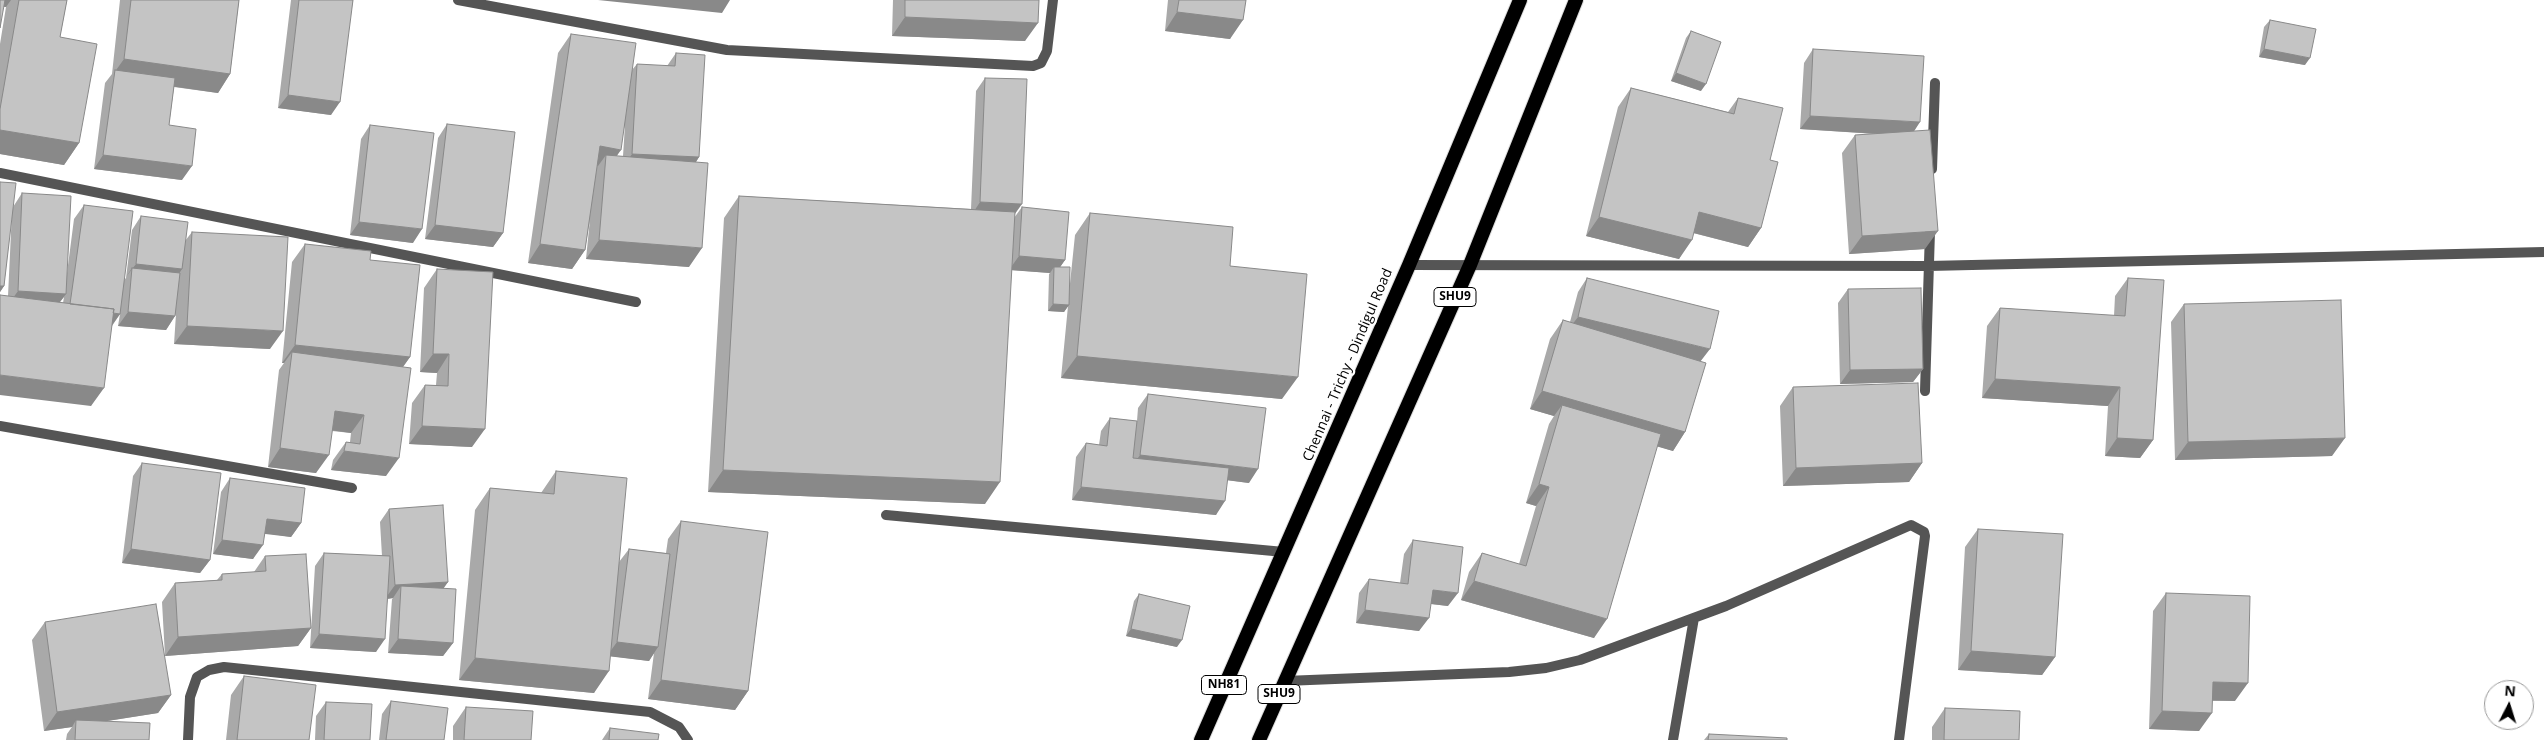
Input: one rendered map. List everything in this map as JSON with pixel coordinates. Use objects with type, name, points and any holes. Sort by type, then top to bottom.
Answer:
[{"type":"highway","name":"Chennai - Trichy - Dindigul Road","points":[[1201,740],[1409,265],[1520,0]]},
{"type":"highway","name":"SHU9","points":[[1260,740],[1284,681],[1470,265],[1576,0]]},
{"type":"street","points":[[458,0],[727,50],[1033,66],[1041,63],[1047,50],[1053,0]]},
{"type":"street","points":[[1932,179],[1935,83]]},
{"type":"street","points":[[0,174],[636,302]]},
{"type":"street","points":[[1925,391],[1930,218]]},
{"type":"street","points":[[1409,265],[1928,266],[2544,252]]},
{"type":"street","points":[[0,426],[352,488]]},
{"type":"street","points":[[886,515],[1284,552]]},
{"type":"street","points":[[1284,681],[1509,672],[1546,668],[1580,660],[1694,618],[1906,525],[1918,528],[1924,532],[1925,536],[1899,740]]},
{"type":"street","points":[[1673,740],[1694,618]]},
{"type":"street","points":[[188,740],[190,698],[197,677],[210,670],[224,667],[650,712],[679,727],[688,740]]},
{"type":"building","points":[[0,0],[5,0],[0,28]]},
{"type":"building","points":[[19,0],[67,0],[60,37],[97,44],[79,143],[0,130],[0,109]]},
{"type":"building","points":[[131,0],[239,0],[230,74],[124,59]]},
{"type":"building","points":[[299,0],[353,0],[340,102],[288,95]]},
{"type":"building","points":[[905,0],[1039,0],[1038,23],[905,17]]},
{"type":"building","points":[[1179,0],[1246,0],[1243,20],[1177,12]]},
{"type":"building","points":[[2270,20],[2316,29],[2310,58],[2264,49]]},
{"type":"building","points":[[1691,31],[1721,42],[1706,84],[1676,73]]},
{"type":"building","points":[[571,34],[636,43],[621,150],[600,146],[585,250],[540,244]]},
{"type":"building","points":[[1813,49],[1924,56],[1920,122],[1810,116]]},
{"type":"building","points":[[676,53],[705,55],[699,157],[632,154],[637,64],[675,66]]},
{"type":"building","points":[[115,70],[175,78],[169,125],[196,129],[192,166],[103,155]]},
{"type":"building","points":[[985,78],[1027,79],[1022,204],[980,202]]},
{"type":"building","points":[[1631,88],[1734,114],[1738,98],[1783,108],[1770,160],[1778,162],[1761,228],[1699,212],[1692,240],[1599,217]]},
{"type":"building","points":[[447,124],[515,132],[503,233],[435,225]]},
{"type":"building","points":[[370,125],[434,133],[422,229],[359,222]]},
{"type":"building","points":[[1930,130],[1938,231],[1862,236],[1855,135]]},
{"type":"building","points":[[606,155],[708,163],[702,248],[599,240]]},
{"type":"building","points":[[0,182],[16,183],[4,286],[0,286]]},
{"type":"building","points":[[22,193],[71,196],[66,294],[18,291]]},
{"type":"building","points":[[739,196],[1015,212],[1000,482],[723,470]]},
{"type":"building","points":[[84,205],[133,211],[120,314],[113,313],[114,309],[70,304]]},
{"type":"building","points":[[1022,207],[1069,212],[1065,260],[1019,256]]},
{"type":"building","points":[[1090,213],[1233,227],[1230,266],[1307,274],[1298,377],[1077,356]]},
{"type":"building","points":[[141,216],[188,222],[182,269],[136,264]]},
{"type":"building","points":[[192,232],[288,237],[283,331],[187,326]]},
{"type":"building","points":[[305,244],[371,251],[370,260],[420,265],[410,357],[295,345]]},
{"type":"building","points":[[1054,267],[1070,267],[1069,305],[1053,304]]},
{"type":"building","points":[[132,268],[180,273],[175,316],[128,312]]},
{"type":"building","points":[[437,269],[493,272],[485,429],[422,426],[425,385],[448,386],[449,354],[433,354]]},
{"type":"building","points":[[1587,278],[1719,311],[1710,349],[1578,317]]},
{"type":"building","points":[[2128,278],[2164,280],[2153,440],[2117,438],[2120,387],[1995,379],[2000,308],[2125,316]]},
{"type":"building","points":[[1921,288],[1923,369],[1850,370],[1848,289]]},
{"type":"building","points":[[0,295],[114,309],[104,388],[0,375]]},
{"type":"building","points":[[2341,300],[2345,438],[2188,442],[2184,304]]},
{"type":"building","points":[[1563,320],[1706,363],[1685,432],[1542,391]]},
{"type":"building","points":[[292,352],[411,368],[399,458],[344,451],[346,442],[360,444],[364,415],[335,411],[329,455],[280,448]]},
{"type":"building","points":[[1918,383],[1922,463],[1796,468],[1793,387]]},
{"type":"building","points":[[1148,394],[1266,408],[1258,469],[1140,455]]},
{"type":"building","points":[[1562,405],[1661,434],[1607,619],[1474,581],[1482,553],[1526,566],[1549,487],[1539,484]]},
{"type":"building","points":[[1110,418],[1137,421],[1133,458],[1229,468],[1225,501],[1081,487],[1086,443],[1107,446]]},
{"type":"building","points":[[142,463],[221,473],[210,560],[131,549]]},
{"type":"building","points":[[556,471],[627,478],[609,671],[475,658],[490,488],[554,494]]},
{"type":"building","points":[[230,478],[305,488],[301,523],[267,519],[263,545],[222,540]]},
{"type":"building","points":[[443,505],[448,582],[395,585],[389,509]]},
{"type":"building","points":[[681,521],[768,532],[748,691],[661,680]]},
{"type":"building","points":[[1978,529],[2063,534],[2055,657],[1971,651]]},
{"type":"building","points":[[1413,540],[1463,547],[1458,593],[1433,590],[1429,618],[1365,610],[1369,579],[1408,584]]},
{"type":"building","points":[[629,549],[670,554],[658,647],[617,642]]},
{"type":"building","points":[[324,553],[390,556],[385,639],[319,634]]},
{"type":"building","points":[[306,554],[311,628],[178,637],[175,583],[222,580],[222,574],[266,571],[265,556]]},
{"type":"building","points":[[401,586],[456,589],[453,643],[398,639]]},
{"type":"building","points":[[2166,593],[2250,596],[2248,683],[2213,682],[2212,713],[2162,711]]},
{"type":"building","points":[[1139,594],[1190,606],[1182,640],[1131,629]]},
{"type":"building","points":[[156,604],[171,695],[57,712],[45,622]]},
{"type":"building","points":[[244,676],[316,685],[309,740],[237,740]]},
{"type":"building","points":[[391,701],[448,708],[444,740],[386,740]]},
{"type":"building","points":[[326,702],[372,704],[370,740],[324,740]]},
{"type":"building","points":[[466,707],[533,711],[531,740],[464,740]]},
{"type":"building","points":[[1945,708],[2020,711],[2019,740],[1944,740]]},
{"type":"building","points":[[76,720],[150,723],[149,740],[75,740]]},
{"type":"building","points":[[610,728],[659,734],[658,740],[609,740]]},
{"type":"building","points":[[1709,734],[1787,738],[1787,740],[1708,740]]}]
